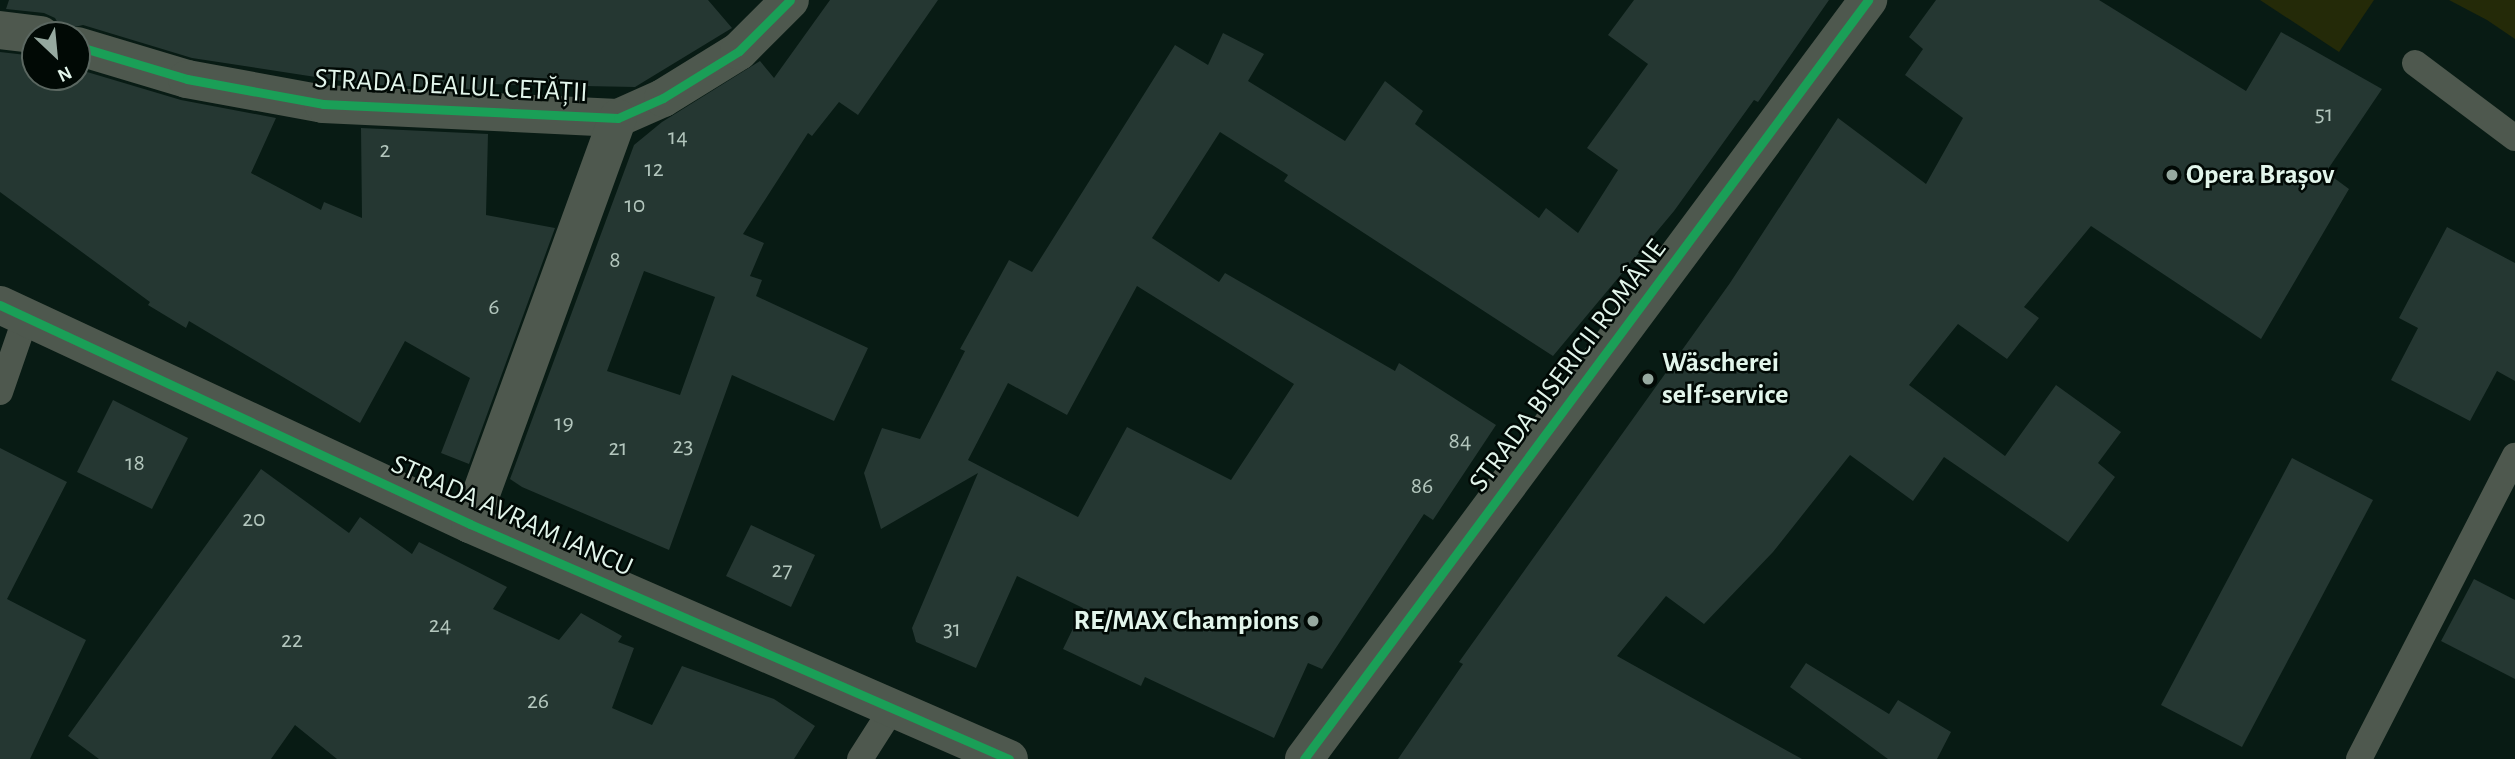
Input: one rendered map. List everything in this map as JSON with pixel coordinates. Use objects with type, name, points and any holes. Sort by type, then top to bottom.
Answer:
[{"type":"street","name":"STRADA BISERICII ROMÂNE","points":[[1304,759],[1867,0]]},
{"type":"street","name":"STRADA DEALUL CETĂȚII","points":[[91,50],[187,79],[323,104],[618,118],[696,79],[739,51],[776,5]]},
{"type":"street","points":[[0,30],[21,33]]},
{"type":"street","name":"STRADA DEALUL CETĂȚII","points":[[470,524],[618,118]]},
{"type":"street","name":"STRADA AVRAM IANCU","points":[[13,311],[470,524],[1009,759]]},
{"type":"lane","points":[[2415,63],[2515,138]]},
{"type":"lane","points":[[0,392],[13,311]]},
{"type":"lane","points":[[2359,759],[2515,456]]},
{"type":"lane","points":[[860,759],[892,709]]},
{"type":"green space","points":[[2260,0],[2374,0],[2339,52]]},
{"type":"green space","points":[[2449,0],[2515,0],[2515,39],[2487,20]]},
{"type":"building","points":[[9,0],[708,0],[732,28],[635,87],[489,84],[489,90],[361,84],[192,58],[91,27],[91,21],[57,21],[44,13],[6,9]]},
{"type":"building","points":[[830,0],[938,0],[858,115],[839,102],[812,136],[808,133],[743,234],[764,243],[750,276],[762,280],[756,296],[868,348],[834,421],[732,375],[669,550],[522,487],[510,479],[634,145],[662,122],[760,61],[774,78]],"holes":[[[644,271],[715,297],[680,395],[607,371]]]},
{"type":"building","points":[[1634,0],[1829,0],[1758,102],[1754,100],[1674,211],[1553,356],[1284,181],[1288,175],[1220,132],[1152,238],[1219,282],[1225,273],[1395,371],[1399,363],[1496,425],[1433,520],[1424,514],[1322,669],[1308,663],[1274,738],[1145,677],[1141,686],[1063,649],[1083,608],[1017,576],[976,668],[916,642],[912,628],[978,473],[881,529],[864,473],[882,428],[920,439],[965,351],[960,349],[1009,260],[1032,272],[1175,45],[1208,65],[1223,33],[1264,54],[1248,81],[1345,141],[1385,81],[1423,111],[1415,124],[1539,218],[1546,208],[1578,233],[1618,170],[1587,148],[1648,64],[1608,35]],"holes":[[[1137,286],[1294,384],[1231,480],[1127,427],[1078,517],[968,460],[1008,383],[1067,415]]]},
{"type":"building","points":[[1936,0],[2099,0],[2246,91],[2281,32],[2382,89],[2326,172],[2349,189],[2261,339],[2091,226],[2024,307],[2039,318],[2007,359],[1958,324],[1909,385],[2005,456],[2056,385],[2121,432],[2098,463],[2115,477],[2068,542],[1944,457],[1913,501],[1850,455],[1773,552],[1704,624],[1666,596],[1617,656],[1802,759],[1398,759],[1463,664],[1459,662],[1730,283],[1838,118],[1926,184],[1963,118],[1905,75],[1923,49],[1909,37]]},
{"type":"building","points":[[0,52],[21,54],[21,91],[91,91],[91,73],[181,100],[276,118],[251,173],[321,210],[324,202],[362,218],[361,128],[488,134],[486,215],[555,228],[469,464],[441,453],[470,378],[405,341],[360,423],[189,321],[186,328],[148,305],[150,302],[0,192]]},
{"type":"building","points":[[2447,227],[2515,263],[2515,381],[2497,371],[2470,421],[2391,380],[2418,328],[2399,318]]},
{"type":"building","points":[[113,400],[188,438],[152,509],[77,472]]},
{"type":"building","points":[[0,448],[67,482],[7,599],[86,640],[30,759],[0,759]]},
{"type":"building","points":[[2292,458],[2373,500],[2242,747],[2161,705]]},
{"type":"building","points":[[261,469],[349,533],[360,517],[412,554],[419,542],[507,587],[493,609],[559,640],[581,613],[622,636],[618,642],[634,648],[612,708],[652,725],[682,666],[774,699],[815,726],[794,759],[337,759],[295,725],[271,759],[99,759],[68,736]]},
{"type":"building","points":[[751,525],[815,555],[791,607],[726,576]]},
{"type":"building","points":[[2474,579],[2515,600],[2515,679],[2441,641]]},
{"type":"building","points":[[1806,663],[1889,714],[1898,700],[1951,732],[1937,759],[1888,759],[1790,687]]},
{"type":"cycle path","points":[[91,50],[187,79],[323,104],[618,118],[663,98],[739,51],[790,0]]},
{"type":"cycle path","points":[[1304,759],[1868,0]]},
{"type":"cycle path","points":[[0,305],[470,524],[1009,759]]},
{"type":"place","name":"Opera Brașov","points":[[2172,175]]},
{"type":"place","name":"Wäscherei self-service","points":[[1648,379]]},
{"type":"place","name":"RE/MAX Champions","points":[[1313,621]]}]
